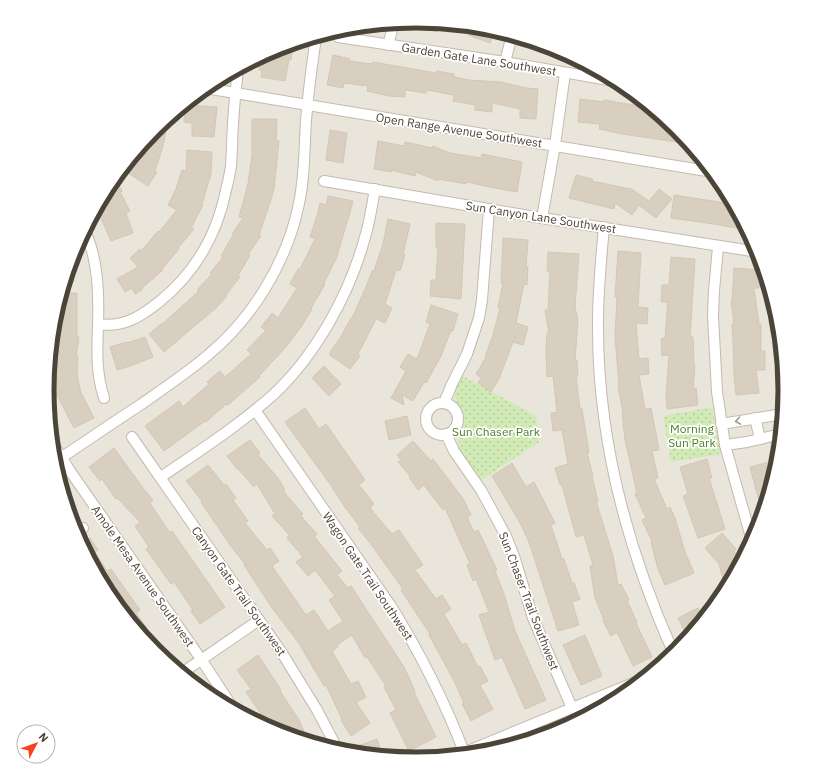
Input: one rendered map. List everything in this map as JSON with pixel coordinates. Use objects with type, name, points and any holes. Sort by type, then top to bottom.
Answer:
[{"type":"street","points":[[388,45],[392,29]]},
{"type":"street","name":"Garden Gate Lane Southwest","points":[[338,38],[505,62],[603,79]]},
{"type":"street","points":[[505,62],[511,40]]},
{"type":"street","points":[[61,458],[185,374],[230,334],[263,292],[277,268],[288,242],[298,208],[304,176],[307,105],[315,42]]},
{"type":"street","points":[[542,218],[555,145],[565,73]]},
{"type":"street","points":[[98,324],[110,326],[127,322],[148,311],[173,291],[191,270],[204,250],[215,230],[222,210],[231,168],[237,75]]},
{"type":"street","name":"Open Range Avenue Southwest","points":[[214,90],[704,171]]},
{"type":"street","name":"Sun Canyon Lane Southwest","points":[[324,181],[718,247],[751,251]]},
{"type":"street","points":[[160,477],[237,425],[274,394],[304,359],[330,321],[348,285],[360,253],[370,217],[374,190]]},
{"type":"street","points":[[444,403],[467,354],[479,318],[482,300],[489,209]]},
{"type":"street","points":[[604,228],[598,323],[600,379],[606,438],[612,470],[630,540],[650,598],[671,647]]},
{"type":"street","points":[[87,240],[98,283],[97,366],[99,384],[104,398]]},
{"type":"street","points":[[718,247],[713,316],[715,362],[725,445],[750,532]]},
{"type":"street","points":[[439,403],[444,403],[454,408],[457,413],[458,418],[456,426],[454,430],[446,434],[436,434],[428,427],[426,417],[430,408],[439,403]]},
{"type":"street","name":"Wagon Gate Trail Southwest","points":[[254,410],[405,629],[433,681],[452,723],[460,749]]},
{"type":"street","points":[[722,424],[778,415]]},
{"type":"street","points":[[755,418],[760,439]]},
{"type":"street","name":"Sun Chaser Trail Southwest","points":[[446,434],[454,451],[481,490],[506,536],[534,618],[572,708]]},
{"type":"street","points":[[725,445],[775,435]]},
{"type":"street","name":"Canyon Gate Trail Southwest","points":[[132,437],[300,681],[334,742]]},
{"type":"street","name":"Amole Mesa Avenue Southwest","points":[[62,466],[201,659],[227,699]]},
{"type":"street","points":[[187,669],[259,620]]},
{"type":"street","points":[[480,746],[623,687]]},
{"type":"shaded area","points":[[416,28],[464,31],[510,40],[533,47],[577,65],[598,76],[637,103],[655,118],[689,151],[704,170],[730,209],[741,230],[751,251],[766,296],[772,319],[778,366],[778,414],[772,461],[759,506],[751,529],[730,571],[704,610],[689,629],[637,677],[618,691],[577,715],[533,733],[510,740],[464,749],[440,751],[416,752],[369,749],[323,740],[300,733],[256,715],[235,704],[196,677],[178,662],[144,629],[129,610],[103,571],[92,550],[82,529],[67,484],[61,461],[55,414],[55,366],[61,319],[74,274],[82,251],[103,209],[129,170],[144,151],[196,103],[215,89],[256,65],[300,47],[323,40],[369,31],[393,29]]},
{"type":"green space","name":"Sun Chaser Park","points":[[461,375],[536,416],[539,442],[481,480],[459,449],[458,444],[464,418],[456,402],[454,391]]},
{"type":"green space","name":"Morning Sun Park","points":[[712,407],[721,454],[671,462],[663,416]]},
{"type":"building","points":[[424,28],[438,29],[437,32]]},
{"type":"building","points":[[469,32],[493,36],[490,43],[468,35]]},
{"type":"building","points":[[292,50],[285,81],[261,77],[262,70],[259,70],[259,64]]},
{"type":"building","points":[[333,55],[350,59],[349,61],[372,64],[373,62],[436,73],[437,71],[454,74],[454,77],[469,80],[501,82],[538,89],[536,119],[520,118],[520,109],[492,103],[492,112],[475,110],[475,105],[453,101],[454,95],[427,90],[426,93],[405,90],[405,97],[389,96],[367,91],[368,86],[344,83],[343,88],[327,85]]},
{"type":"building","points":[[580,99],[604,102],[604,100],[641,106],[681,143],[622,134],[599,129],[600,124],[578,122]]},
{"type":"building","points":[[193,106],[217,107],[214,137],[192,136],[192,123],[184,122],[185,113]]},
{"type":"building","points":[[252,119],[277,119],[276,141],[279,141],[274,189],[259,235],[261,236],[248,254],[250,255],[238,276],[240,277],[226,295],[227,296],[216,308],[164,352],[149,334],[199,291],[197,290],[212,274],[210,273],[223,257],[221,256],[233,235],[232,234],[243,218],[239,217],[248,184],[252,155]]},
{"type":"building","points":[[166,129],[163,146],[155,171],[157,172],[148,186],[128,173],[144,151]]},
{"type":"building","points":[[330,130],[347,133],[343,163],[326,160]]},
{"type":"building","points":[[378,141],[404,146],[405,142],[432,148],[432,146],[450,153],[481,158],[482,154],[522,162],[517,192],[467,182],[466,184],[438,179],[438,181],[416,172],[415,176],[391,170],[391,172],[374,169]]},
{"type":"building","points":[[187,150],[212,152],[211,174],[202,204],[203,205],[191,228],[194,229],[162,269],[163,270],[142,288],[143,289],[135,294],[132,288],[125,292],[117,279],[138,267],[130,258],[140,249],[141,251],[177,210],[168,205],[176,189],[182,170],[186,171]]},
{"type":"building","points":[[576,175],[593,179],[592,181],[630,188],[649,201],[659,189],[672,199],[656,218],[639,205],[632,215],[615,203],[614,209],[569,198]]},
{"type":"building","points":[[119,185],[122,191],[120,192],[130,211],[126,213],[133,233],[111,241],[100,215]]},
{"type":"building","points":[[674,195],[726,203],[740,229],[714,224],[671,218]]},
{"type":"building","points":[[328,196],[353,201],[336,259],[324,283],[325,284],[301,327],[286,347],[259,376],[260,377],[206,422],[205,421],[164,451],[145,426],[179,401],[183,407],[209,384],[207,382],[220,371],[225,377],[251,354],[247,350],[266,330],[261,327],[272,313],[278,318],[297,288],[290,284],[298,269],[300,269],[315,239],[310,237],[320,203],[326,205]]},
{"type":"building","points":[[388,219],[410,224],[403,254],[405,255],[400,271],[396,270],[385,304],[392,308],[385,323],[376,319],[358,354],[360,356],[350,369],[330,355],[330,352],[352,318],[372,271],[374,271],[383,244]]},
{"type":"building","points":[[436,223],[465,224],[461,299],[430,296],[431,280],[436,280],[438,247],[436,247]]},
{"type":"building","points":[[503,238],[528,240],[526,267],[528,267],[527,285],[524,284],[516,323],[528,327],[523,345],[513,342],[499,379],[491,392],[478,383],[481,378],[476,374],[486,357],[500,308],[498,308],[503,283],[501,283]]},
{"type":"building","points":[[618,251],[641,253],[638,307],[648,308],[647,324],[636,323],[639,359],[648,358],[649,374],[639,375],[645,409],[651,408],[659,450],[652,451],[658,478],[654,479],[667,509],[670,507],[675,518],[685,552],[694,573],[665,585],[658,569],[652,541],[642,520],[646,518],[635,494],[637,493],[625,440],[623,413],[618,386],[615,336],[617,297],[615,297]]},
{"type":"building","points":[[548,252],[579,254],[575,307],[578,321],[575,360],[577,360],[578,376],[576,376],[580,409],[582,409],[589,453],[587,453],[598,501],[596,501],[613,556],[618,585],[621,584],[629,600],[627,601],[652,657],[633,666],[617,632],[611,636],[603,621],[604,620],[595,598],[590,566],[593,565],[584,535],[576,537],[562,485],[560,485],[555,468],[568,464],[562,430],[553,431],[551,413],[557,412],[553,376],[547,377],[546,352],[547,333],[549,333],[545,310],[548,310],[550,271],[547,271]]},
{"type":"building","points":[[671,257],[695,259],[690,337],[693,337],[695,365],[693,389],[696,388],[698,405],[667,409],[666,395],[669,355],[662,356],[661,339],[665,338],[668,302],[661,302],[662,285],[669,285]]},
{"type":"building","points":[[734,268],[758,270],[760,278],[759,288],[754,288],[759,324],[761,324],[761,351],[765,351],[765,370],[756,370],[759,393],[736,395],[732,300]]},
{"type":"building","points":[[68,293],[77,293],[77,337],[79,337],[76,357],[78,357],[77,375],[81,393],[94,418],[74,428],[57,395],[54,381],[55,366],[61,319]]},
{"type":"building","points":[[431,305],[458,314],[453,331],[451,330],[441,356],[426,383],[424,382],[413,401],[402,395],[404,405],[391,398],[406,371],[400,367],[408,354],[417,359],[430,324],[426,322]]},
{"type":"building","points":[[145,337],[153,357],[117,370],[110,347]]},
{"type":"building","points":[[324,366],[341,384],[329,396],[312,378]]},
{"type":"building","points":[[305,408],[319,429],[326,424],[365,480],[359,485],[374,504],[370,508],[392,534],[399,530],[423,565],[415,570],[436,599],[442,595],[451,609],[444,614],[462,645],[466,643],[478,667],[480,666],[488,681],[480,685],[493,709],[471,721],[462,704],[464,703],[453,679],[429,635],[430,634],[401,590],[403,589],[358,528],[360,527],[285,422]]},
{"type":"building","points":[[407,416],[411,435],[389,440],[385,421]]},
{"type":"building","points":[[250,440],[260,453],[258,455],[278,478],[285,490],[283,491],[303,514],[301,516],[317,534],[314,536],[342,571],[337,575],[348,588],[351,586],[404,667],[415,691],[414,692],[436,737],[409,751],[390,713],[396,710],[384,687],[386,686],[367,657],[365,658],[352,635],[337,645],[338,647],[332,651],[351,684],[358,681],[366,697],[356,702],[370,723],[351,736],[341,720],[342,719],[326,685],[324,686],[298,642],[272,608],[244,565],[245,564],[230,545],[201,502],[202,501],[186,481],[208,465],[224,485],[226,484],[236,498],[233,500],[248,521],[245,523],[267,550],[270,548],[279,561],[272,566],[306,615],[314,610],[328,631],[343,621],[329,600],[335,596],[315,570],[308,576],[296,562],[303,557],[287,538],[289,535],[272,516],[275,514],[257,484],[254,487],[227,456]]},
{"type":"building","points":[[413,441],[431,461],[433,459],[464,500],[471,515],[467,517],[474,532],[478,530],[497,570],[495,571],[504,594],[515,631],[546,700],[525,709],[502,657],[495,660],[479,615],[489,612],[476,579],[473,581],[467,565],[470,564],[445,508],[443,510],[424,485],[418,490],[409,477],[410,476],[398,462],[401,460],[397,455]]},
{"type":"building","points":[[114,448],[153,500],[150,503],[170,533],[172,531],[225,607],[200,624],[191,611],[193,610],[174,582],[171,584],[146,549],[149,547],[135,526],[140,522],[117,498],[116,499],[102,479],[100,481],[89,467]]},
{"type":"building","points":[[707,459],[712,478],[709,478],[725,529],[698,538],[683,496],[688,494],[680,467]]},
{"type":"building","points":[[772,461],[760,504],[750,467]]},
{"type":"building","points":[[512,463],[526,487],[534,482],[555,523],[551,525],[562,559],[564,559],[572,583],[574,583],[580,599],[572,602],[579,625],[558,631],[529,542],[519,521],[492,476]]},
{"type":"building","points":[[722,533],[736,549],[734,550],[737,558],[724,581],[719,564],[705,548]]},
{"type":"building","points":[[90,538],[98,550],[95,552],[107,571],[111,569],[140,610],[136,613],[147,628],[144,629],[116,591],[103,571],[87,540]]},
{"type":"building","points":[[698,608],[701,614],[685,633],[678,618]]},
{"type":"building","points":[[585,635],[602,676],[581,685],[563,645]]},
{"type":"building","points":[[258,655],[299,720],[305,735],[261,717],[261,714],[246,692],[251,689],[237,670]]},
{"type":"building","points":[[377,739],[381,750],[369,749],[356,747]]}]
